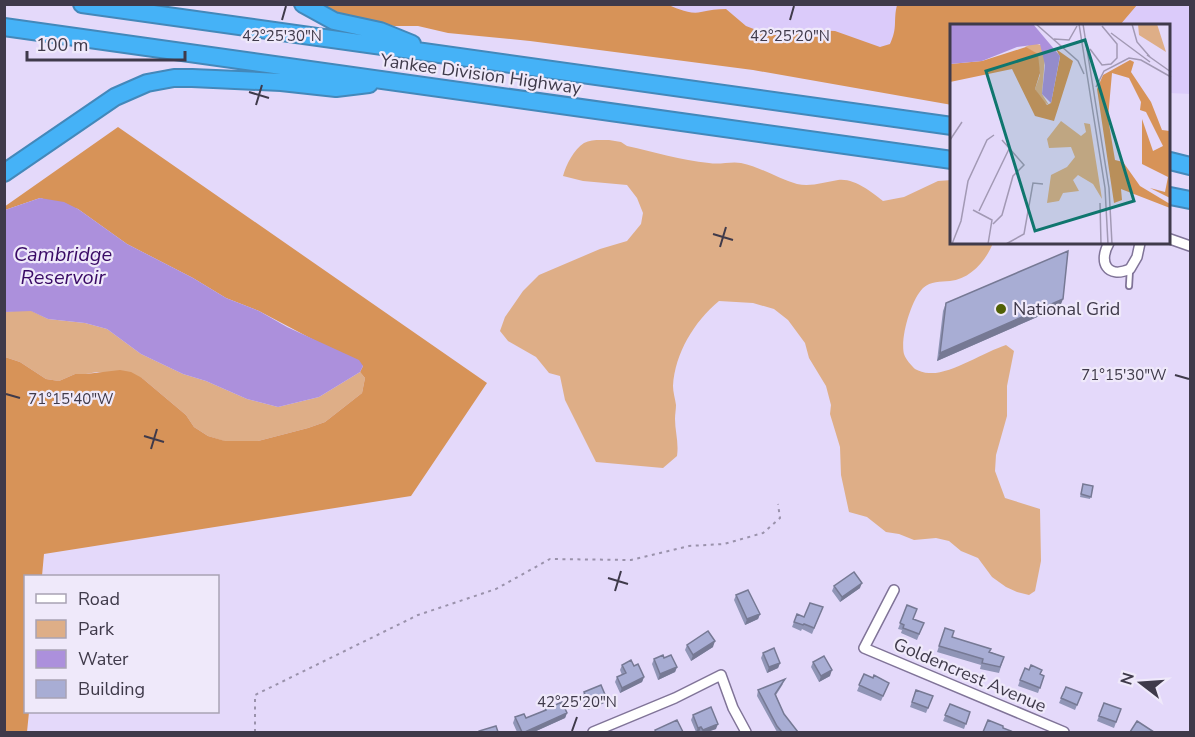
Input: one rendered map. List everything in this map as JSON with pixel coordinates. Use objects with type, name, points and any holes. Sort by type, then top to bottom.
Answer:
[{"type":"highway","name":"Yankee Division Highway","points":[[82,4],[950,126]]},
{"type":"highway","points":[[303,4],[334,21],[380,31],[435,53]]},
{"type":"highway","name":"Yankee Division Highway","points":[[4,27],[950,160]]},
{"type":"highway","points":[[4,172],[115,97],[147,82],[192,78],[281,82],[336,88],[390,81]]},
{"type":"highway","points":[[1171,161],[1191,166]]},
{"type":"highway","points":[[1171,196],[1191,200]]},
{"type":"street","points":[[1171,239],[1191,246]]},
{"type":"street","points":[[1109,244],[1104,256],[1105,264],[1109,270],[1116,273],[1130,269],[1137,257],[1140,244]]},
{"type":"street","name":"Goldencrest Avenue","points":[[894,590],[864,648],[1064,732]]},
{"type":"street","points":[[593,732],[675,698],[722,675],[733,708],[746,732]]},
{"type":"lane","points":[[1129,286],[1130,269]]},
{"type":"path","points":[[255,732],[255,695],[418,615],[496,588],[550,559],[631,560],[689,546],[724,544],[763,533],[780,518],[778,504]]},
{"type":"shaded area","points":[[666,4],[692,13],[726,9],[746,26],[769,35],[787,35],[810,30],[835,31],[880,47],[890,44],[895,28],[897,5],[1137,5],[1121,24],[950,24],[950,105],[753,70],[530,41],[448,33],[418,26],[373,24],[337,14],[320,5]]},
{"type":"shaded area","points":[[471,5],[1071,5],[963,24],[950,24],[950,72]]},
{"type":"shaded area","points":[[1099,5],[1190,5],[1190,94],[1171,93],[1171,24],[1083,24]]},
{"type":"shaded area","points":[[118,127],[487,383],[411,496],[44,554],[42,575],[24,575],[24,713],[29,713],[27,732],[5,732],[5,357],[20,362],[46,379],[59,381],[75,374],[120,370],[131,372],[142,378],[186,415],[194,427],[208,436],[225,441],[258,441],[325,422],[362,393],[365,378],[360,372],[363,366],[259,311],[226,298],[127,244],[78,209],[40,198],[5,210],[4,207]]},
{"type":"green space","points":[[596,140],[621,142],[627,146],[688,160],[741,163],[802,185],[838,180],[851,181],[883,201],[904,197],[938,181],[950,180],[950,244],[992,244],[982,262],[971,273],[957,280],[932,283],[923,288],[914,301],[908,320],[903,347],[904,354],[915,369],[937,373],[957,367],[1006,345],[1014,351],[1007,386],[1007,416],[996,455],[995,471],[1005,498],[1040,509],[1041,561],[1035,591],[1029,595],[1006,587],[992,577],[978,558],[961,551],[949,541],[936,538],[914,540],[886,532],[867,517],[849,512],[841,475],[840,447],[830,414],[831,405],[826,386],[809,358],[805,343],[788,320],[774,309],[753,303],[719,301],[694,328],[682,350],[673,386],[676,405],[677,456],[663,468],[596,462],[565,400],[560,376],[549,373],[536,357],[508,341],[500,331],[505,317],[523,291],[539,275],[600,249],[627,241],[641,224],[643,213],[637,198],[627,185],[583,181],[563,176],[577,149],[584,143]]},
{"type":"green space","points":[[32,311],[48,319],[85,323],[107,329],[141,354],[183,374],[206,381],[247,399],[278,407],[319,397],[360,372],[365,378],[362,393],[325,422],[308,428],[258,441],[224,441],[208,436],[194,427],[186,415],[142,378],[97,372],[75,374],[59,381],[46,379],[20,362],[5,357],[4,312]]},
{"type":"water","name":"Cambridge Reservoir","points":[[40,198],[64,202],[78,209],[127,244],[226,298],[259,311],[287,327],[359,360],[363,366],[360,372],[319,397],[278,407],[247,399],[206,381],[183,374],[141,354],[107,329],[85,323],[48,319],[31,311],[5,312],[5,210]]},
{"type":"building","name":"National Grid","points":[[1068,251],[1063,299],[940,353],[946,303]]},
{"type":"building","points":[[1083,484],[1093,486],[1091,497],[1081,494]]},
{"type":"building","points":[[854,572],[862,583],[842,597],[834,586]]},
{"type":"building","points":[[748,590],[760,614],[747,619],[736,595]]},
{"type":"building","points":[[810,603],[823,607],[814,628],[794,622],[797,614],[804,617]]},
{"type":"building","points":[[907,605],[917,609],[913,619],[924,623],[919,634],[903,628],[904,625],[900,623]]},
{"type":"building","points":[[945,628],[954,631],[952,637],[991,649],[989,652],[1004,657],[1000,667],[982,663],[983,659],[939,646]]},
{"type":"building","points":[[708,631],[715,641],[693,655],[687,645]]},
{"type":"building","points":[[774,648],[780,663],[769,667],[763,653]]},
{"type":"building","points":[[663,655],[664,658],[671,655],[677,667],[660,674],[654,659]]},
{"type":"building","points":[[824,656],[832,670],[821,676],[813,662]]},
{"type":"building","points":[[631,660],[634,666],[638,664],[644,677],[622,688],[617,677],[626,673],[622,665]]},
{"type":"building","points":[[1031,665],[1042,670],[1040,674],[1044,676],[1040,688],[1020,680],[1025,668],[1029,670]]},
{"type":"building","points":[[864,674],[873,678],[874,675],[889,683],[883,696],[859,685]]},
{"type":"building","points":[[785,679],[775,694],[784,714],[798,732],[782,732],[758,690]]},
{"type":"building","points":[[601,685],[606,697],[590,705],[584,692]]},
{"type":"building","points":[[1066,687],[1082,693],[1077,705],[1061,698]]},
{"type":"building","points":[[916,690],[933,696],[928,708],[912,702]]},
{"type":"building","points":[[562,702],[567,713],[522,732],[515,717],[524,714],[526,718],[546,710],[545,708],[552,704],[553,706]]},
{"type":"building","points":[[1104,703],[1121,709],[1116,722],[1099,716]]},
{"type":"building","points":[[950,704],[970,712],[966,724],[945,715]]},
{"type":"building","points":[[711,707],[718,724],[703,730],[701,727],[698,728],[693,715]]},
{"type":"building","points":[[677,720],[683,732],[656,732],[655,730]]},
{"type":"building","points":[[988,720],[1003,726],[1011,731],[983,732]]},
{"type":"building","points":[[1137,721],[1154,732],[1130,732]]},
{"type":"building","points":[[496,726],[498,732],[479,732],[479,731]]},
{"type":"place","name":"National Grid","points":[[1001,309]]}]
